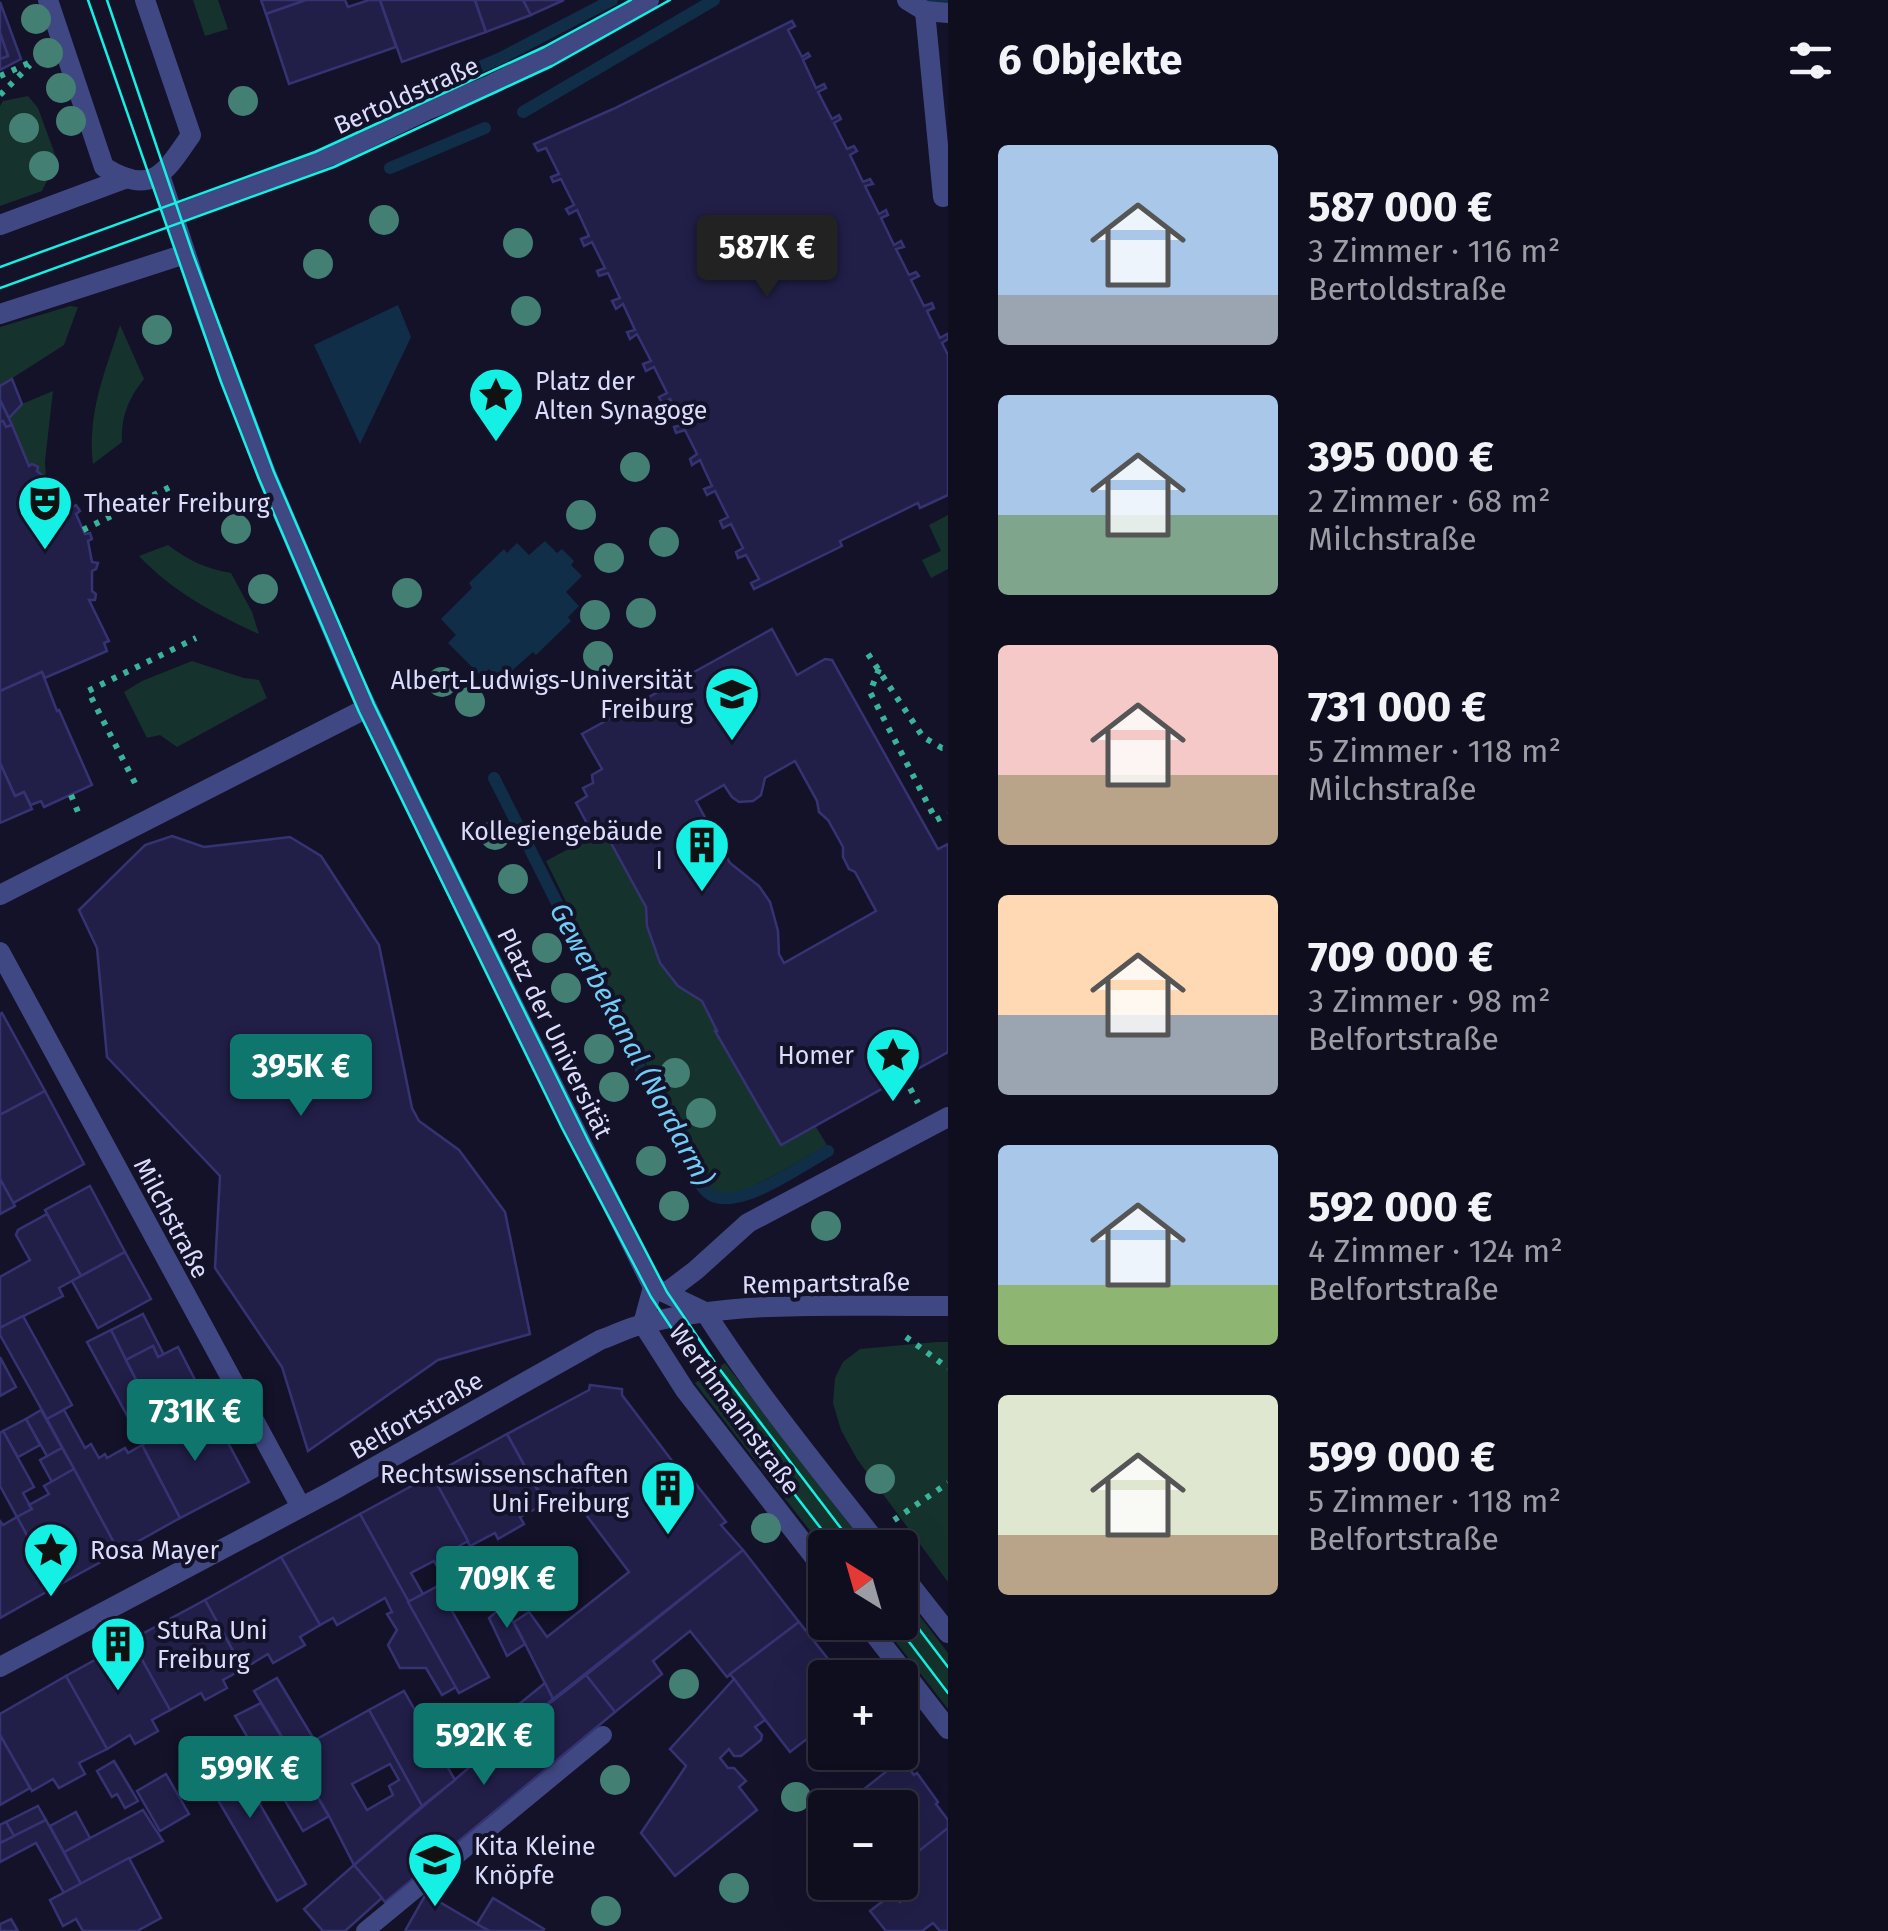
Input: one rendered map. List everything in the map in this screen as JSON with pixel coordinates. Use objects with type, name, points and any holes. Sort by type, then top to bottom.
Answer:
[{"type":"street","points":[[48,0],[104,167],[124,179]]},
{"type":"street","points":[[0,225],[124,179],[160,176],[192,135],[145,0]]},
{"type":"street","name":"Bertoldstraße","points":[[173,216],[338,153],[490,85],[650,0]]},
{"type":"street","points":[[943,196],[916,6],[948,13]]},
{"type":"street","points":[[0,895],[367,708],[267,476],[204,309],[160,176]]},
{"type":"street","points":[[0,314],[185,254]]},
{"type":"street","name":"Platz der Universität","points":[[367,708],[660,1290]]},
{"type":"street","name":"Milchstraße","points":[[0,952],[301,1507]]},
{"type":"street","points":[[643,1324],[660,1290],[696,1270],[748,1222],[948,1117]]},
{"type":"street","points":[[660,1290],[705,1312]]},
{"type":"street","name":"Rempartstraße","points":[[705,1312],[817,1306],[948,1306]]},
{"type":"street","name":"Belfortstraße","points":[[0,1667],[301,1507],[600,1340],[643,1324],[705,1312]]},
{"type":"street","name":"Werthmannstraße","points":[[705,1312],[767,1402],[867,1530]]},
{"type":"street","name":"Werthmannstraße","points":[[643,1324],[685,1390],[808,1549]]},
{"type":"street","points":[[918,1595],[948,1633]]},
{"type":"street","points":[[879,1640],[948,1729]]},
{"type":"lane","points":[[365,1931],[604,1735]]},
{"type":"path","points":[[0,76],[64,50]]},
{"type":"path","points":[[0,95],[34,60]]},
{"type":"path","points":[[83,530],[170,488]]},
{"type":"path","points":[[135,783],[88,691],[196,638]]},
{"type":"path","points":[[868,654],[923,736],[948,748]]},
{"type":"path","points":[[879,669],[870,692],[936,820],[948,814]]},
{"type":"path","points":[[70,795],[78,812]]},
{"type":"path","points":[[904,1077],[911,1088]]},
{"type":"path","points":[[906,1337],[948,1368]]},
{"type":"path","points":[[898,1516],[948,1483]]},
{"type":"green space","points":[[193,0],[218,0],[228,29],[205,36]]},
{"type":"green space","points":[[28,96],[38,108],[57,160],[42,191],[0,206],[0,106],[3,101]]},
{"type":"green space","points":[[78,307],[64,345],[0,386],[0,327]]},
{"type":"green space","points":[[120,325],[144,379],[127,409],[122,442],[93,464],[95,410]]},
{"type":"green space","points":[[53,391],[46,479],[37,467],[29,466],[9,418],[22,404]]},
{"type":"green space","points":[[948,515],[948,569],[931,578],[922,560],[941,551],[929,525]]},
{"type":"green space","points":[[168,545],[198,563],[231,573],[259,634],[195,601],[139,556]]},
{"type":"green space","points":[[192,661],[259,680],[267,698],[177,747],[160,735],[147,738],[124,692]]},
{"type":"green space","points":[[604,830],[646,907],[647,926],[660,963],[678,986],[702,1001],[781,1145],[816,1127],[827,1145],[744,1190],[723,1194],[703,1180],[546,861]]},
{"type":"green space","points":[[948,1342],[948,1582],[918,1541],[918,1530],[910,1530],[857,1459],[841,1430],[833,1403],[835,1378],[843,1362],[860,1349]]},
{"type":"green space","points":[[725,1363],[854,1530],[809,1530],[695,1383]]},
{"type":"green space","points":[[918,1614],[948,1653],[948,1709],[918,1670],[918,1660],[910,1660],[894,1640],[918,1640]]},
{"type":"water","points":[[398,305],[411,337],[360,444],[314,345]]},
{"type":"water","points":[[545,541],[557,553],[562,549],[582,576],[566,592],[579,606],[568,617],[571,621],[536,655],[533,652],[501,680],[489,669],[481,676],[448,643],[456,635],[441,619],[472,588],[469,583],[504,549],[507,553],[517,543],[529,555]]},
{"type":"building","points":[[261,0],[306,0],[266,14]]},
{"type":"building","points":[[306,0],[345,0],[348,7],[380,0],[396,47],[289,84],[266,14]]},
{"type":"building","points":[[380,0],[475,0],[486,32],[402,62]]},
{"type":"building","points":[[475,0],[523,0],[531,15],[486,32]]},
{"type":"building","points":[[523,0],[564,0],[531,15]]},
{"type":"building","points":[[0,2],[21,59],[0,70],[0,59],[8,56],[0,33]]},
{"type":"building","points":[[792,21],[795,26],[788,30],[802,57],[808,53],[810,56],[803,60],[816,88],[824,84],[826,88],[818,92],[832,119],[839,115],[841,119],[834,123],[847,149],[854,146],[857,151],[850,155],[863,182],[870,179],[873,184],[865,186],[879,214],[886,210],[888,215],[881,218],[894,245],[901,241],[904,247],[896,249],[909,275],[916,272],[919,276],[911,280],[924,306],[932,303],[934,308],[927,311],[940,338],[948,336],[942,343],[948,355],[948,495],[920,508],[918,503],[754,589],[751,583],[759,579],[746,555],[738,558],[736,552],[743,548],[731,524],[723,528],[720,521],[728,517],[715,491],[707,495],[704,489],[712,486],[700,460],[692,465],[690,459],[697,454],[685,430],[676,433],[674,427],[682,425],[670,399],[662,403],[659,397],[667,393],[654,367],[646,371],[643,364],[651,361],[637,334],[630,339],[627,332],[635,330],[623,304],[616,309],[612,301],[620,298],[608,273],[599,276],[597,271],[605,268],[592,242],[584,246],[581,239],[589,236],[577,210],[569,214],[566,209],[574,205],[561,179],[553,182],[551,177],[559,174],[546,148],[538,151],[534,144]]},
{"type":"building","points":[[0,33],[8,56],[0,59]]},
{"type":"building","points":[[12,379],[22,404],[9,418],[0,400],[0,386]]},
{"type":"building","points":[[0,400],[12,425],[6,427],[0,422]]},
{"type":"building","name":"Theater Freiburg","points":[[0,422],[6,427],[12,425],[29,466],[38,467],[37,471],[53,485],[58,482],[62,486],[58,491],[80,511],[76,514],[85,534],[90,533],[92,539],[88,541],[92,562],[98,563],[92,571],[95,600],[89,600],[109,641],[104,643],[107,651],[45,678],[42,672],[0,691]]},
{"type":"building","name":"Kollegiengebäude I","points":[[772,629],[797,675],[825,659],[832,660],[938,849],[948,844],[948,1052],[781,1145],[715,1031],[702,1001],[678,986],[660,963],[647,926],[646,907],[600,823],[590,829],[576,803],[587,796],[583,788],[593,783],[592,775],[602,769],[582,734]],"holes":[[[795,761],[819,812],[843,847],[849,869],[855,872],[876,911],[784,963],[770,902],[759,886],[730,863],[696,801],[724,785],[739,802],[753,801],[761,795],[765,778]]]},
{"type":"building","points":[[42,672],[92,785],[44,807],[41,801],[31,805],[24,792],[15,796],[0,763],[0,691]]},
{"type":"building","points":[[0,763],[15,796],[24,792],[32,809],[0,823]]},
{"type":"building","points":[[172,836],[204,847],[290,837],[321,856],[379,945],[412,1108],[419,1121],[459,1150],[505,1212],[530,1334],[438,1360],[308,1451],[282,1367],[215,1268],[220,1176],[107,1057],[97,948],[79,910],[145,845]]},
{"type":"building","points":[[0,1014],[45,1091],[0,1115]]},
{"type":"building","points":[[45,1091],[84,1164],[13,1203],[0,1179],[0,1115]]},
{"type":"building","points":[[0,1179],[15,1206],[0,1214]]},
{"type":"building","points":[[90,1186],[125,1252],[81,1276],[45,1210]]},
{"type":"building","points":[[47,1214],[81,1276],[59,1288],[63,1296],[0,1328],[0,1277],[30,1260],[16,1235],[18,1230]]},
{"type":"building","points":[[125,1252],[151,1299],[98,1328],[72,1281]]},
{"type":"building","points":[[143,1314],[164,1355],[158,1357],[153,1346],[126,1360],[111,1330]]},
{"type":"building","points":[[23,1316],[72,1405],[47,1419],[0,1335],[0,1328]]},
{"type":"building","points":[[111,1330],[150,1408],[129,1419],[87,1342]]},
{"type":"building","points":[[153,1346],[158,1357],[178,1347],[210,1409],[173,1429],[165,1414],[156,1418],[126,1360]]},
{"type":"building","points":[[0,1357],[16,1387],[0,1396]]},
{"type":"building","name":"Rechtswissenschaften Uni Freiburg","points":[[590,1385],[622,1389],[622,1395],[676,1466],[680,1464],[726,1522],[721,1525],[743,1550],[553,1699],[514,1622],[529,1612],[547,1637],[629,1572],[575,1500],[556,1511],[549,1509],[507,1434],[589,1390]]},
{"type":"building","points":[[210,1409],[249,1482],[180,1518],[142,1445]]},
{"type":"building","points":[[41,1410],[62,1448],[47,1456],[26,1419]]},
{"type":"building","points":[[64,1410],[85,1448],[91,1444],[99,1458],[125,1448],[128,1453],[142,1445],[180,1518],[119,1552],[47,1419]]},
{"type":"building","points":[[26,1419],[40,1445],[18,1457],[3,1431]]},
{"type":"building","points":[[3,1431],[34,1487],[23,1493],[32,1509],[17,1517],[0,1486]]},
{"type":"building","points":[[507,1434],[545,1504],[520,1517],[524,1524],[498,1539],[495,1533],[470,1546],[432,1475]]},
{"type":"building","points":[[62,1448],[74,1469],[52,1482],[40,1460]]},
{"type":"building","points":[[74,1469],[119,1552],[55,1587],[17,1517],[49,1494],[44,1486]]},
{"type":"building","points":[[432,1475],[468,1541],[454,1549],[457,1555],[411,1573],[423,1594],[408,1602],[360,1514]]},
{"type":"building","points":[[360,1514],[456,1687],[442,1695],[426,1668],[400,1668],[388,1645],[397,1630],[387,1614],[392,1612],[385,1598],[337,1625],[333,1618],[320,1625],[281,1557]]},
{"type":"building","points":[[17,1517],[55,1587],[0,1618],[0,1521],[3,1525]]},
{"type":"building","points":[[743,1550],[799,1622],[727,1677],[690,1631],[653,1661],[662,1674],[615,1712],[586,1675]]},
{"type":"building","points":[[281,1557],[320,1625],[300,1637],[305,1645],[273,1663],[268,1654],[243,1669],[205,1600]]},
{"type":"building","points":[[438,1586],[489,1677],[459,1693],[408,1602]]},
{"type":"building","points":[[205,1600],[243,1669],[223,1680],[227,1688],[205,1700],[201,1693],[170,1710],[131,1640]]},
{"type":"building","points":[[504,1605],[525,1644],[507,1656],[489,1618]]},
{"type":"building","points":[[799,1622],[808,1640],[813,1640],[829,1660],[808,1660],[808,1738],[790,1752],[730,1674]]},
{"type":"building","name":"StuRa Uni Freiburg","points":[[131,1640],[170,1710],[152,1720],[158,1731],[135,1744],[130,1735],[107,1749],[66,1676]]},
{"type":"building","points":[[586,1675],[615,1712],[385,1902],[354,1865]]},
{"type":"building","points":[[66,1676],[107,1749],[79,1763],[85,1774],[59,1788],[53,1779],[32,1791],[0,1735],[0,1714]]},
{"type":"building","points":[[277,1678],[315,1741],[292,1753],[254,1691]]},
{"type":"building","points":[[734,1679],[765,1720],[755,1727],[762,1735],[761,1740],[741,1756],[734,1756],[729,1749],[720,1758],[746,1781],[739,1787],[757,1810],[675,1876],[641,1833],[686,1766],[670,1749]]},
{"type":"building","points":[[545,1683],[553,1699],[491,1749],[481,1735]]},
{"type":"building","points":[[404,1691],[455,1780],[422,1806],[369,1710]]},
{"type":"building","points":[[261,1703],[329,1816],[303,1831],[235,1716]]},
{"type":"building","points":[[369,1710],[422,1806],[354,1865],[292,1753]],"holes":[[[390,1764],[399,1780],[389,1786],[393,1795],[367,1810],[352,1784]]]},
{"type":"building","points":[[0,1735],[30,1788],[0,1805]]},
{"type":"building","points":[[224,1742],[306,1884],[277,1901],[194,1759]]},
{"type":"building","points":[[114,1761],[138,1801],[125,1808],[117,1794],[112,1797],[97,1771]]},
{"type":"building","points":[[888,1770],[917,1773],[938,1802],[948,1828],[918,1852],[918,1790],[863,1790]]},
{"type":"building","points":[[166,1774],[189,1814],[160,1831],[137,1791]]},
{"type":"building","points":[[38,1806],[46,1820],[14,1836],[6,1822]]},
{"type":"building","points":[[143,1810],[163,1841],[81,1884],[64,1852]]},
{"type":"building","points":[[76,1812],[90,1838],[64,1852],[50,1826]]},
{"type":"building","points":[[46,1820],[81,1884],[64,1893],[36,1843],[0,1862],[0,1843]]},
{"type":"building","points":[[6,1822],[14,1836],[0,1843],[0,1825]]},
{"type":"building","points":[[948,1828],[948,1931],[940,1931],[933,1923],[922,1931],[886,1931],[870,1911],[884,1900],[918,1900],[918,1852]]},
{"type":"building","points":[[129,1858],[161,1918],[137,1931],[83,1931],[76,1919],[63,1926],[50,1900]]},
{"type":"building","points":[[354,1865],[382,1898],[345,1931],[323,1931],[304,1909]]},
{"type":"building","name":"Kita Kleine Knöpfe","points":[[426,1894],[477,1924],[490,1931],[405,1931]]},
{"type":"building","points":[[493,1898],[543,1931],[490,1931],[477,1924]]},
{"type":"building","points":[[11,1919],[18,1931],[0,1931],[0,1924]]},
{"type":"waterway","points":[[454,78],[612,0]]},
{"type":"waterway","points":[[523,112],[714,0]]},
{"type":"waterway","points":[[926,0],[948,3]]},
{"type":"waterway","points":[[390,168],[485,128]]},
{"type":"waterway","name":"Gewerbekanal (Nordarm)","points":[[494,778],[703,1188],[719,1198],[750,1193],[828,1151]]},
{"type":"tram line","points":[[88,0],[221,382],[359,712],[562,1128],[651,1297],[704,1377],[822,1530]]},
{"type":"tram line","points":[[107,0],[193,254],[274,472],[374,704],[667,1292],[718,1367],[842,1530]]},
{"type":"tram line","points":[[0,267],[315,152],[544,47],[631,0]]},
{"type":"tram line","points":[[0,288],[334,167],[552,66],[670,0]]},
{"type":"tram line","points":[[918,1628],[948,1667]]},
{"type":"tram line","points":[[908,1640],[948,1693]]},
{"type":"place","name":"Platz der Alten Synagoge","points":[[496,444]]},
{"type":"place","name":"Theater Freiburg","points":[[45,552]]},
{"type":"place","name":"Albert-Ludwigs-Universität Freiburg","points":[[732,743]]},
{"type":"place","name":"Kollegiengebäude I","points":[[702,894]]},
{"type":"place","name":"Homer","points":[[893,1104]]},
{"type":"place","name":"Rechtswissenschaften Uni Freiburg","points":[[668,1537]]},
{"type":"place","name":"Rosa Mayer","points":[[51,1599]]},
{"type":"place","name":"StuRa Uni Freiburg","points":[[118,1693]]},
{"type":"place","name":"Kita Kleine Knöpfe","points":[[435,1909]]}]
